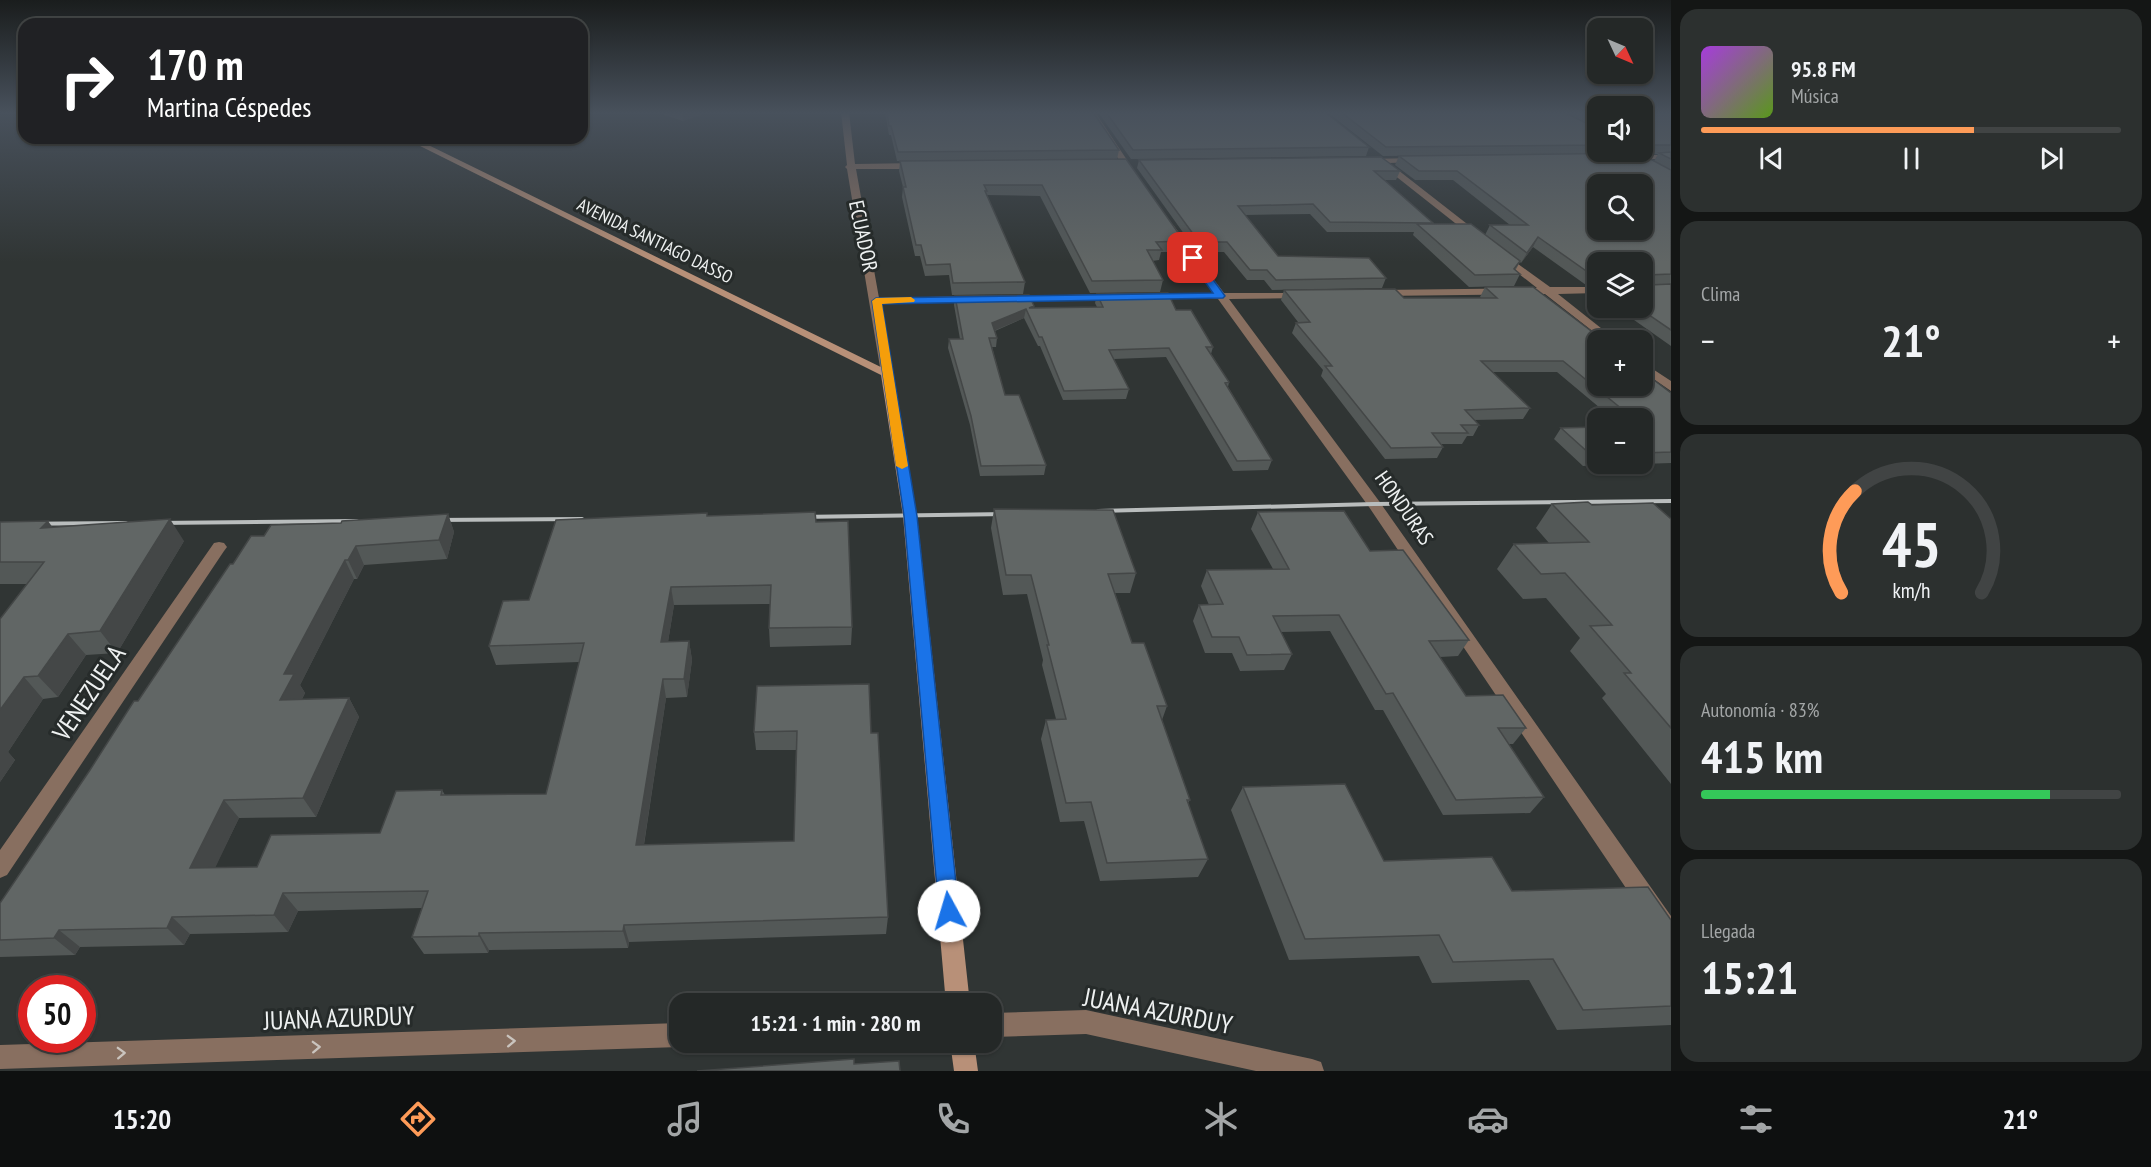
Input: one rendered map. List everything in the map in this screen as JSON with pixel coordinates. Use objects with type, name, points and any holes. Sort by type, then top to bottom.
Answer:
[{"type":"main road","name":"AVENIDA SANTIAGO DASSO","points":[[457,162],[887,373]]},
{"type":"main road","name":"ECUADOR","points":[[887,373],[910,516],[957,993]]},
{"type":"main road","points":[[964,1053],[966,1071]]},
{"type":"street","name":"ECUADOR","points":[[849,162],[876,301],[887,373]]},
{"type":"street","points":[[1124,162],[1138,182]]},
{"type":"street","points":[[1383,162],[1482,240]]},
{"type":"street","points":[[1643,162],[1652,167]]},
{"type":"street","points":[[849,167],[933,166]]},
{"type":"street","name":"HONDURAS","points":[[1166,220],[1374,504],[1671,935]]},
{"type":"street","points":[[1492,248],[1598,330]]},
{"type":"street","points":[[1372,294],[1587,290]]},
{"type":"street","points":[[876,301],[1313,294]]},
{"type":"street","points":[[1653,373],[1671,387]]},
{"type":"street","name":"VENEZUELA","points":[[0,868],[219,547]]},
{"type":"street","name":"JUANA AZURDUY","points":[[1002,1025],[1086,1022],[1312,1071]]},
{"type":"street","name":"JUANA AZURDUY","points":[[0,1058],[669,1035]]},
{"type":"building","points":[[900,162],[1128,162],[1184,241],[1156,242],[1162,250],[1147,250],[1163,280],[1092,281],[1042,185],[984,185],[1025,282],[953,283],[950,264],[926,265],[921,245],[916,245],[903,187],[906,187]]},
{"type":"building","points":[[1140,162],[1388,162],[1400,171],[1374,171],[1433,223],[1330,222],[1313,204],[1238,206],[1278,256],[1369,258],[1386,278],[1276,280],[1267,270],[1250,270],[1227,242],[1199,242]]},
{"type":"building","points":[[1407,162],[1656,162],[1671,170],[1671,274],[1653,275],[1653,252],[1587,252],[1587,271],[1538,237],[1527,253],[1490,225],[1528,225],[1457,171],[1419,171]]},
{"type":"building","points":[[1417,224],[1471,224],[1520,261],[1514,269],[1520,274],[1475,275]]},
{"type":"building","points":[[1671,284],[1671,330],[1653,318],[1653,285]]},
{"type":"building","points":[[1485,287],[1533,287],[1590,330],[1587,330],[1587,381],[1563,361],[1481,361],[1530,408],[1465,410],[1479,425],[1461,425],[1468,433],[1432,433],[1443,447],[1391,448],[1325,366],[1332,366],[1296,323],[1310,322],[1284,290],[1395,289],[1404,298],[1497,298]]},
{"type":"building","points":[[1168,293],[1176,310],[1191,310],[1213,347],[1206,347],[1229,382],[1225,383],[1272,460],[1237,461],[1169,348],[1109,350],[1129,389],[1064,391],[1042,337],[1039,337],[1026,309],[992,323],[997,338],[989,338],[1005,395],[1019,395],[1046,465],[981,466],[971,416],[949,339],[963,339],[955,296],[1029,295],[1034,306],[1029,308],[1103,307],[1097,294]]},
{"type":"building","points":[[1653,379],[1671,393],[1671,452],[1653,453],[1653,408],[1621,408],[1606,396],[1653,396]]},
{"type":"building","points":[[1587,427],[1587,451],[1561,428]]},
{"type":"building","points":[[1588,502],[1592,505],[1653,503],[1671,519],[1671,728],[1624,673],[1631,673],[1590,626],[1612,625],[1565,573],[1541,574],[1514,544],[1589,542],[1552,504]]},
{"type":"building","points":[[994,509],[1113,510],[1136,573],[1108,574],[1132,643],[1144,643],[1167,706],[1157,706],[1208,859],[1107,863],[1091,802],[1066,803],[1046,720],[1066,719],[1047,645],[1049,645],[1031,575],[1006,575]]},
{"type":"building","points":[[1344,511],[1370,551],[1403,550],[1469,640],[1429,641],[1466,696],[1503,695],[1526,728],[1498,728],[1544,797],[1456,800],[1393,693],[1386,694],[1339,615],[1273,616],[1292,654],[1247,655],[1239,637],[1212,637],[1199,605],[1223,604],[1207,570],[1289,569],[1258,512]]},
{"type":"building","points":[[815,512],[816,522],[848,521],[852,627],[769,628],[771,585],[671,587],[661,642],[689,641],[684,679],[663,679],[636,845],[794,841],[797,731],[754,732],[757,686],[869,684],[871,733],[878,733],[888,917],[624,925],[623,931],[479,933],[479,936],[412,937],[428,891],[283,893],[274,915],[172,917],[167,928],[59,930],[54,938],[0,940],[0,903],[134,701],[138,701],[230,564],[233,564],[251,536],[264,536],[271,525],[341,523],[342,521],[448,514],[439,540],[356,546],[348,560],[345,560],[284,674],[294,674],[280,700],[349,698],[303,798],[224,800],[190,868],[257,867],[271,835],[380,833],[396,791],[442,790],[441,795],[546,794],[584,643],[489,646],[503,601],[529,600],[556,520],[707,513],[707,516]]},
{"type":"building","points":[[170,519],[100,631],[68,634],[38,676],[24,677],[0,710],[0,619],[44,562],[0,562],[0,522],[48,521],[41,528]]},
{"type":"building","points":[[1345,784],[1384,861],[1492,857],[1512,891],[1648,887],[1671,920],[1671,1006],[1583,1010],[1553,959],[1453,962],[1439,935],[1305,939],[1243,787]]},
{"type":"building","points":[[854,1059],[854,1064],[899,1061],[900,1071],[697,1071]]},
{"type":"railway","points":[[1098,511],[1374,504],[1671,501]]},
{"type":"railway","points":[[798,517],[1008,514]]},
{"type":"railway","points":[[432,520],[582,519]]},
{"type":"railway","points":[[156,523],[357,521]]},
{"type":"railway","points":[[0,524],[126,523]]},
{"type":"slow traffic","points":[[902,466],[876,301],[911,300]]},
{"type":"route","points":[[949,911],[910,516],[876,301],[1220,296],[1193,258]]}]
